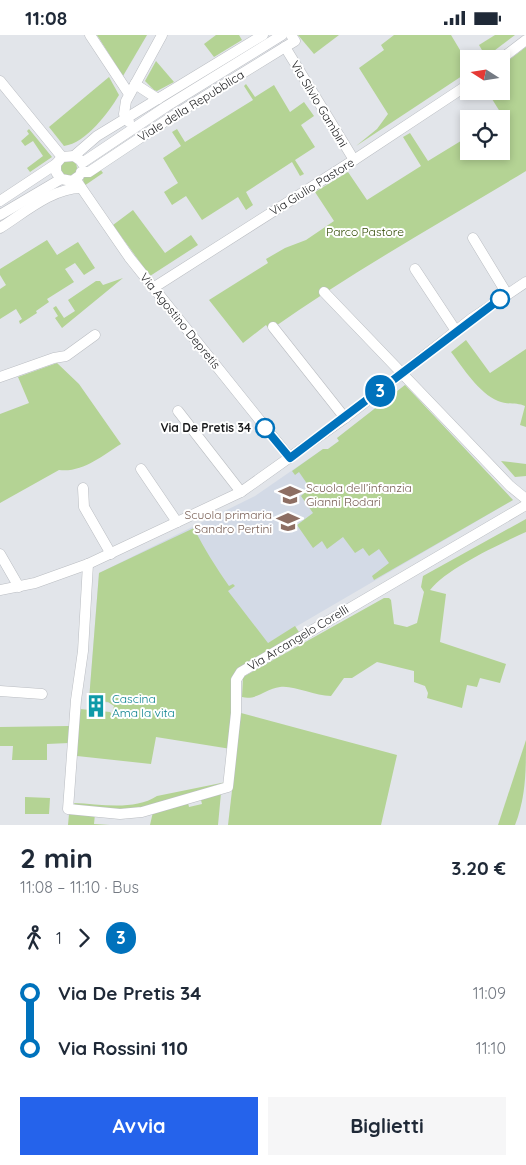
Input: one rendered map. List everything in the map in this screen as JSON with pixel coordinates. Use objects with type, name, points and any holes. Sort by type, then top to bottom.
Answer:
[{"type":"street","points":[[90,35],[129,94]]},
{"type":"street","points":[[0,228],[68,189],[97,136],[126,118],[124,105],[162,35]]},
{"type":"street","name":"Viale della Repubblica","points":[[94,154],[101,143],[128,126],[126,118],[263,35]]},
{"type":"street","name":"Viale della Repubblica","points":[[94,154],[282,35]]},
{"type":"street","points":[[285,47],[295,41],[291,35]]},
{"type":"street","points":[[510,52],[526,40]]},
{"type":"street","name":"Viale della Repubblica","points":[[79,172],[89,171],[173,116],[285,47]]},
{"type":"street","name":"Via Silvio Gambini","points":[[285,47],[354,160]]},
{"type":"street","points":[[0,81],[59,160],[79,172]]},
{"type":"street","points":[[135,84],[158,99]]},
{"type":"street","name":"Via Giulio Pastore","points":[[153,288],[460,90]]},
{"type":"street","points":[[59,160],[56,172],[61,179],[68,181],[79,172],[94,154]]},
{"type":"street","points":[[0,201],[59,160]]},
{"type":"street","name":"Via Agostino Depretis","points":[[79,172],[153,288],[290,458]]},
{"type":"street","points":[[0,215],[61,179]]},
{"type":"street","points":[[473,238],[507,294]]},
{"type":"street","points":[[415,269],[456,331]]},
{"type":"street","points":[[0,591],[19,587],[88,564],[241,492],[346,418],[456,331],[526,282]]},
{"type":"street","points":[[324,292],[510,486],[526,499]]},
{"type":"street","points":[[273,327],[346,418]]},
{"type":"street","points":[[0,377],[54,358],[66,356],[95,335]]},
{"type":"street","points":[[178,411],[241,492]]},
{"type":"street","points":[[141,469],[178,522]]},
{"type":"street","points":[[83,488],[84,507],[111,554]]},
{"type":"street","name":"Via Arcangelo Corelli","points":[[88,564],[83,651],[76,700],[68,809],[120,814],[142,812],[228,787],[236,713],[236,681],[241,672],[526,505]]},
{"type":"street","points":[[0,554],[19,587]]},
{"type":"street","points":[[0,691],[42,694]]},
{"type":"shaded area","points":[[405,385],[513,500],[268,643],[108,703],[89,700],[99,573],[255,496],[323,449],[328,449],[339,441],[337,438]]},
{"type":"green space","points":[[97,35],[147,35],[123,76]]},
{"type":"green space","points":[[216,35],[239,35],[242,40],[214,57],[204,44]]},
{"type":"green space","points":[[298,35],[339,35],[314,54]]},
{"type":"green space","points":[[394,35],[451,35],[460,50],[460,77],[356,146],[377,129],[388,114],[359,68],[384,50],[381,45]]},
{"type":"green space","points":[[495,35],[515,35],[495,50],[482,50],[479,45]]},
{"type":"green space","name":"Parco Pastore","points":[[526,47],[526,171],[364,268],[270,330],[266,325],[243,343],[209,300],[268,263],[266,259],[285,248],[306,240],[334,221],[315,192],[348,172],[367,200],[421,166],[403,137],[410,133],[428,161],[460,141],[460,160],[510,160],[510,110],[499,110],[493,100],[510,100],[510,59]]},
{"type":"green space","points":[[156,61],[174,82],[157,91],[145,81]]},
{"type":"green space","points":[[109,77],[119,95],[115,102],[88,133],[72,144],[64,146],[49,127]]},
{"type":"green space","points":[[246,84],[255,97],[274,85],[290,112],[304,102],[314,116],[301,125],[315,147],[295,160],[304,174],[300,176],[292,162],[246,192],[253,205],[246,210],[238,197],[202,220],[186,196],[172,205],[164,192],[178,183],[163,158],[181,146],[172,132],[177,129],[185,142],[253,100],[244,86]]},
{"type":"green space","points":[[29,129],[52,157],[30,172],[27,168],[43,156],[33,141],[25,146],[21,141],[29,134],[27,131]]},
{"type":"green space","points":[[66,160],[72,160],[77,165],[75,174],[66,176],[61,171],[61,165]]},
{"type":"green space","points":[[100,169],[103,173],[84,186],[83,178]]},
{"type":"green space","points":[[133,210],[165,253],[191,235],[198,245],[150,276],[113,225]]},
{"type":"green space","points":[[47,240],[57,255],[78,242],[95,268],[84,275],[75,263],[65,269],[74,282],[47,299],[49,302],[36,311],[37,313],[20,324],[19,321],[22,319],[16,309],[0,319],[0,289],[6,285],[0,275],[0,269]]},
{"type":"green space","points":[[123,278],[62,328],[55,318],[58,316],[53,308],[56,306],[64,318],[75,311],[68,300],[96,281],[100,281],[103,285]]},
{"type":"green space","points":[[466,340],[490,373],[526,349],[526,427],[520,425],[525,406],[498,401],[484,392],[451,352]]},
{"type":"green space","points":[[57,363],[79,384],[121,444],[92,463],[76,469],[59,470],[0,503],[0,414],[29,403],[18,377]]},
{"type":"green space","points":[[405,385],[513,500],[374,580],[372,576],[389,563],[379,549],[369,556],[363,548],[355,553],[343,537],[327,549],[322,541],[313,548],[297,525],[313,513],[301,496],[310,488],[299,472],[295,475],[292,471],[323,449],[328,449],[339,441],[337,438]]},
{"type":"green space","points":[[501,461],[526,464],[526,476],[515,477]]},
{"type":"green space","points":[[526,519],[526,532],[461,565],[430,590],[446,594],[440,642],[506,664],[500,683],[480,678],[477,687],[467,685],[462,708],[427,698],[428,693],[425,686],[414,682],[414,671],[377,662],[352,678],[344,678],[331,696],[280,687],[256,696],[242,697],[243,677],[384,598],[391,600],[394,624],[407,627],[417,623],[424,592],[421,587],[423,576]]},
{"type":"green space","points":[[194,528],[206,551],[229,586],[233,584],[235,586],[228,591],[268,643],[295,626],[299,632],[250,661],[236,681],[231,749],[156,737],[151,764],[77,756],[80,709],[110,712],[112,714],[114,706],[108,702],[89,700],[99,573]]},
{"type":"green space","points":[[241,713],[397,755],[381,825],[228,825]]},
{"type":"green space","points":[[69,726],[69,743],[47,744],[47,760],[12,760],[13,746],[0,746],[0,727]]},
{"type":"green space","points":[[526,740],[525,783],[519,815],[515,825],[498,825]]},
{"type":"green space","points":[[226,782],[132,812],[76,807],[74,803],[138,804],[157,796]]},
{"type":"green space","points":[[221,793],[218,825],[150,825],[153,812],[188,803],[189,807],[202,804],[201,800]]},
{"type":"green space","points":[[25,797],[50,798],[49,814],[25,814]]},
{"type":"green space","points":[[69,814],[95,814],[94,824],[110,825],[68,825]]},
{"type":"bus line","name":"3","points":[[265,428],[290,458],[346,418],[471,319],[500,299]]},
{"type":"place","name":"Via De Pretis 34","points":[[265,428]]},
{"type":"place","name":"Scuola dell’infanzia Gianni Rodari","points":[[290,495]]},
{"type":"place","name":"Scuola primaria Sandro Pertini","points":[[288,522]]},
{"type":"place","name":"Cascina Ama la vita","points":[[96,706]]}]
